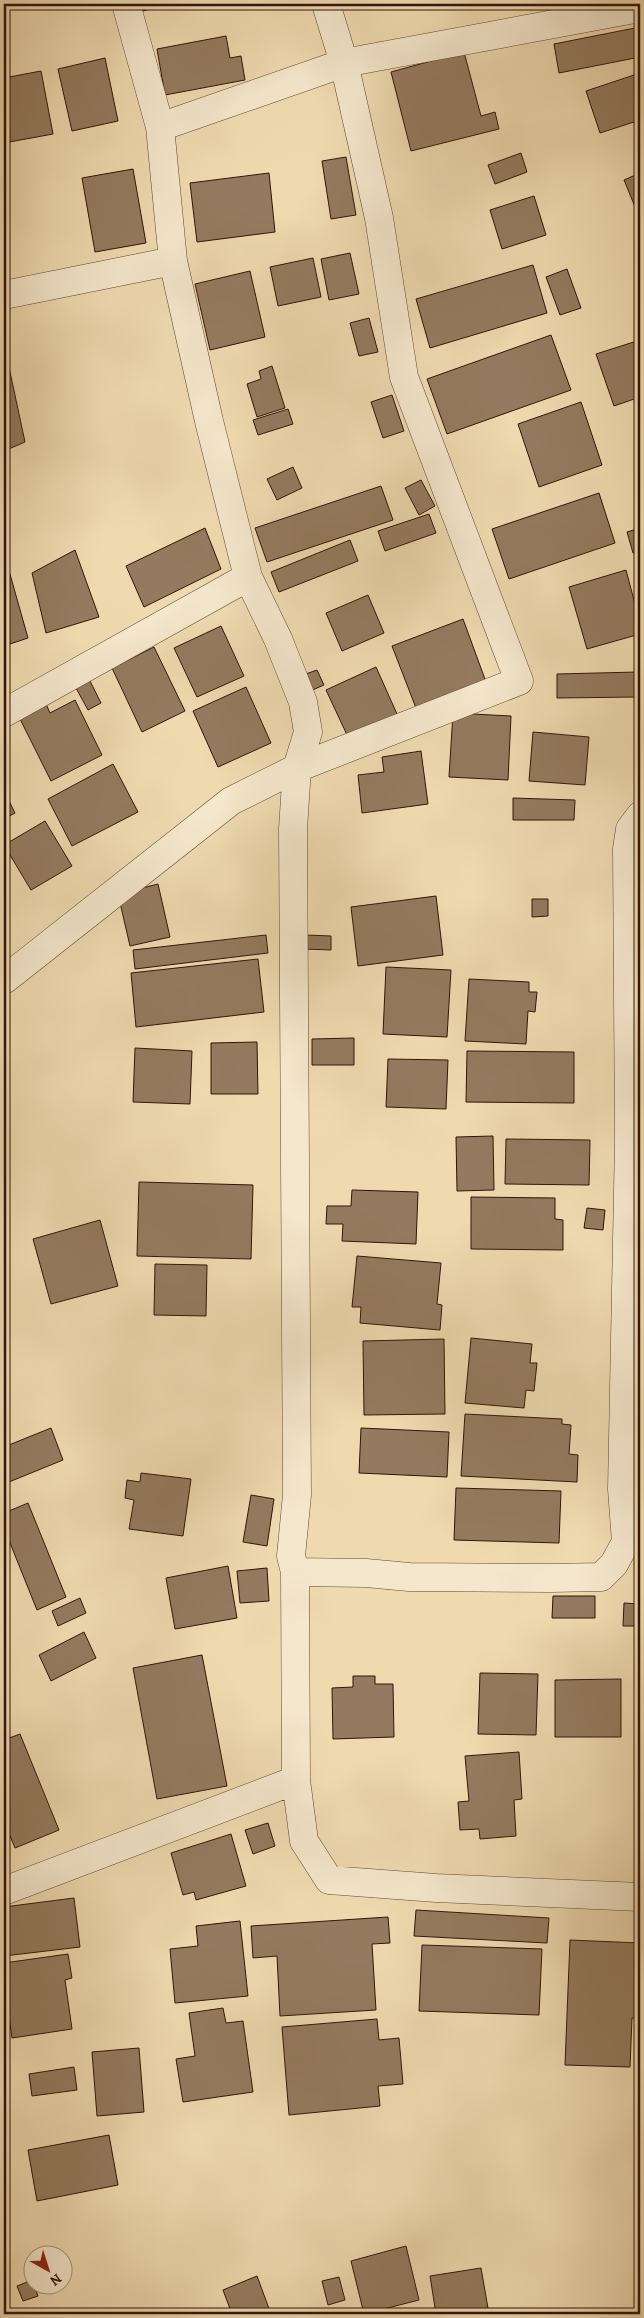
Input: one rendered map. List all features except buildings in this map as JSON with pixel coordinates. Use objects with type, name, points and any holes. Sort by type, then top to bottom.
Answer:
[{"type":"street","points":[[126,4],[160,127],[173,260],[209,421],[248,577],[278,639],[303,702],[308,732],[297,768],[293,829],[297,1495],[292,1556],[295,1572],[296,1780],[304,1841],[329,1880],[436,1888],[640,1897]]},
{"type":"street","points":[[4,980],[231,801],[297,768],[519,682],[404,377],[379,218],[344,64],[326,4]]},
{"type":"street","points":[[160,127],[344,64],[640,8]]},
{"type":"street","points":[[4,294],[173,260]]},
{"type":"street","points":[[4,713],[248,577]]},
{"type":"street","points":[[295,1572],[366,1572],[409,1578],[601,1577],[614,1564],[626,1542],[631,1493],[627,850],[630,829],[640,816]]},
{"type":"street","points":[[4,1891],[296,1780]]}]
